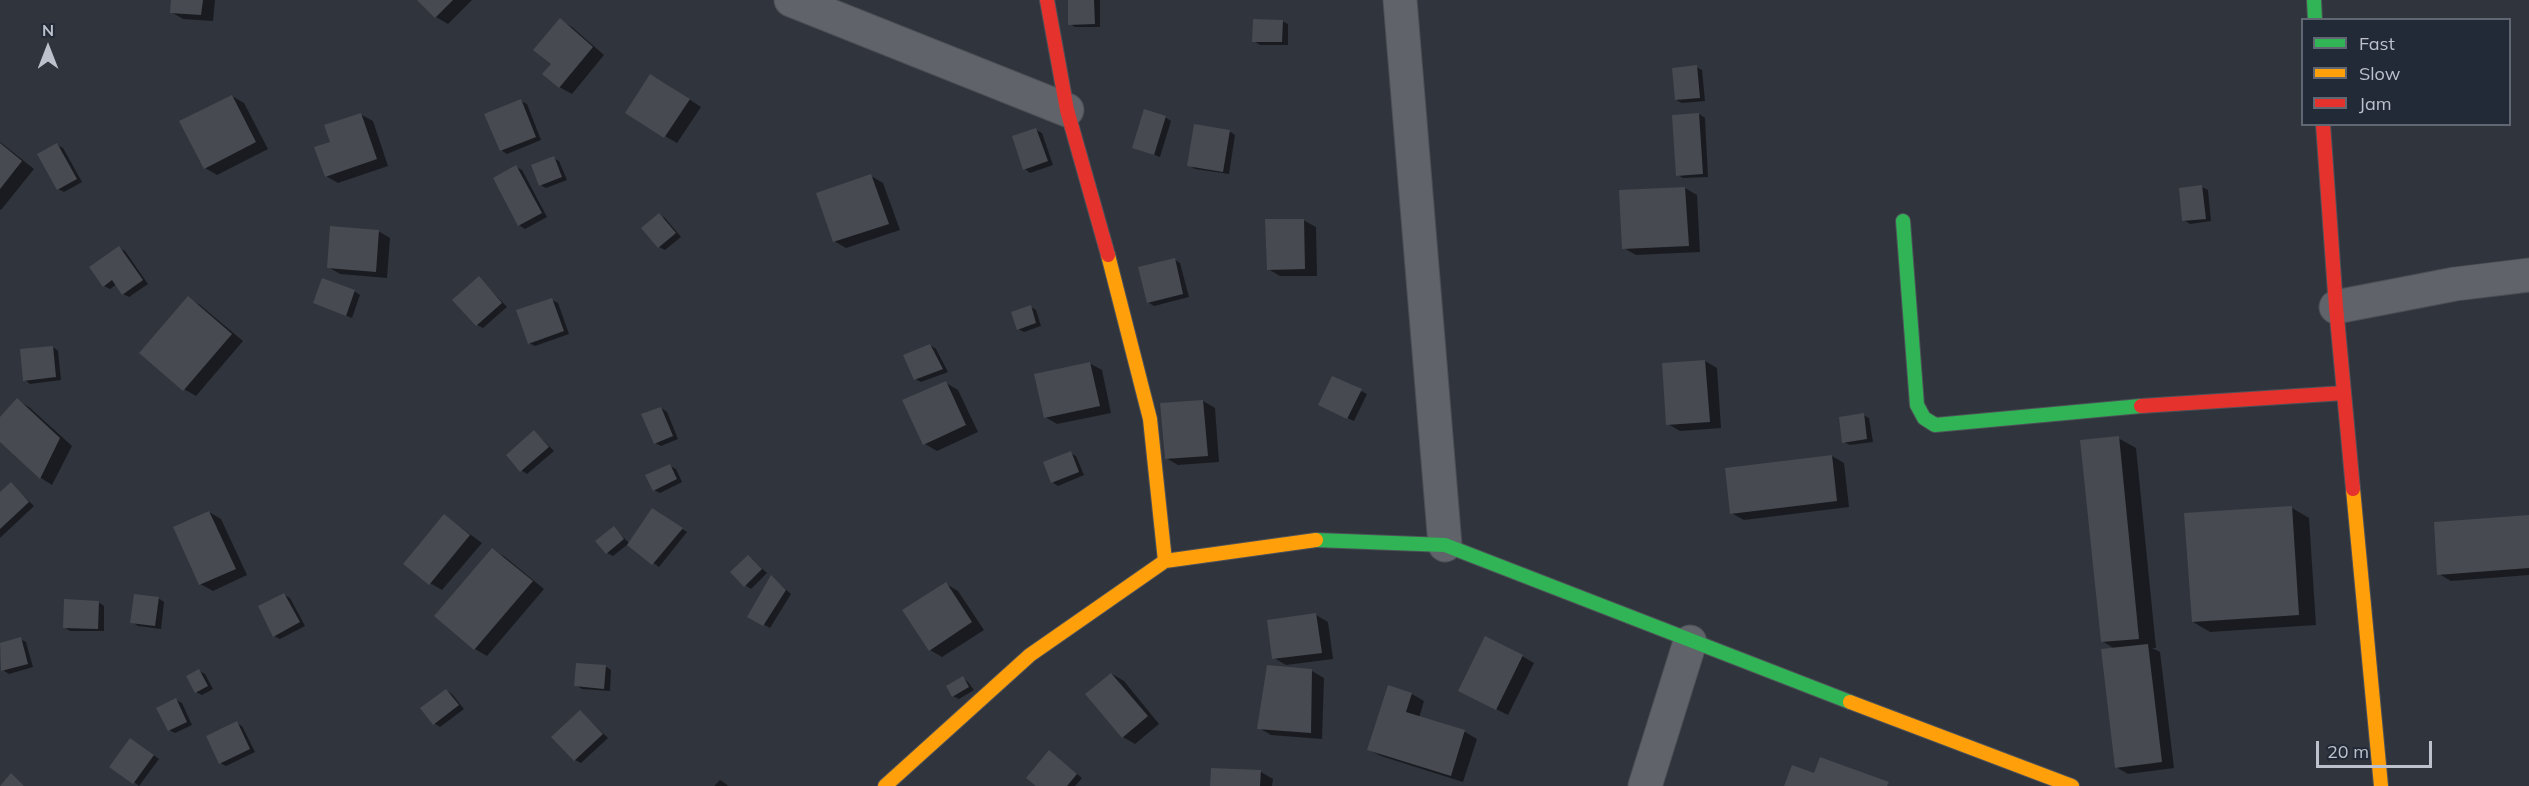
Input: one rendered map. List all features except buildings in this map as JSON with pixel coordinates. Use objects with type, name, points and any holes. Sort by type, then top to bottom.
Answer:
[{"type":"street","points":[[790,0],[1067,110]]},
{"type":"street","points":[[1047,0],[1067,110],[1091,190],[1150,419],[1165,561]]},
{"type":"street","points":[[1400,0],[1445,545]]},
{"type":"street","points":[[2314,0],[2315,18]]},
{"type":"street","points":[[2323,126],[2336,307],[2381,786]]},
{"type":"street","points":[[1903,221],[1917,405],[1924,418],[1935,425],[2179,402],[2344,393]]},
{"type":"street","points":[[2336,307],[2455,284],[2529,275]]},
{"type":"street","points":[[901,780],[1030,655],[1165,561],[1308,540],[1445,545],[1690,642],[2072,786]]},
{"type":"street","points":[[1645,786],[1690,642]]},
{"type":"traffic: fast","points":[[2314,0],[2315,18]]},
{"type":"traffic: fast","points":[[1903,221],[1917,405],[1924,418],[1935,425],[2141,406]]},
{"type":"traffic: fast","points":[[1316,540],[1445,545],[1850,702]]},
{"type":"traffic: slow","points":[[1108,255],[1150,419],[1165,561]]},
{"type":"traffic: slow","points":[[2353,489],[2381,786]]},
{"type":"traffic: slow","points":[[885,786],[1030,655],[1165,561],[1316,540]]},
{"type":"traffic: slow","points":[[1850,702],[2072,786]]},
{"type":"traffic: jam","points":[[1047,0],[1067,110],[1108,255]]},
{"type":"traffic: jam","points":[[2323,126],[2336,307],[2353,489]]},
{"type":"traffic: jam","points":[[2141,406],[2344,393]]}]
